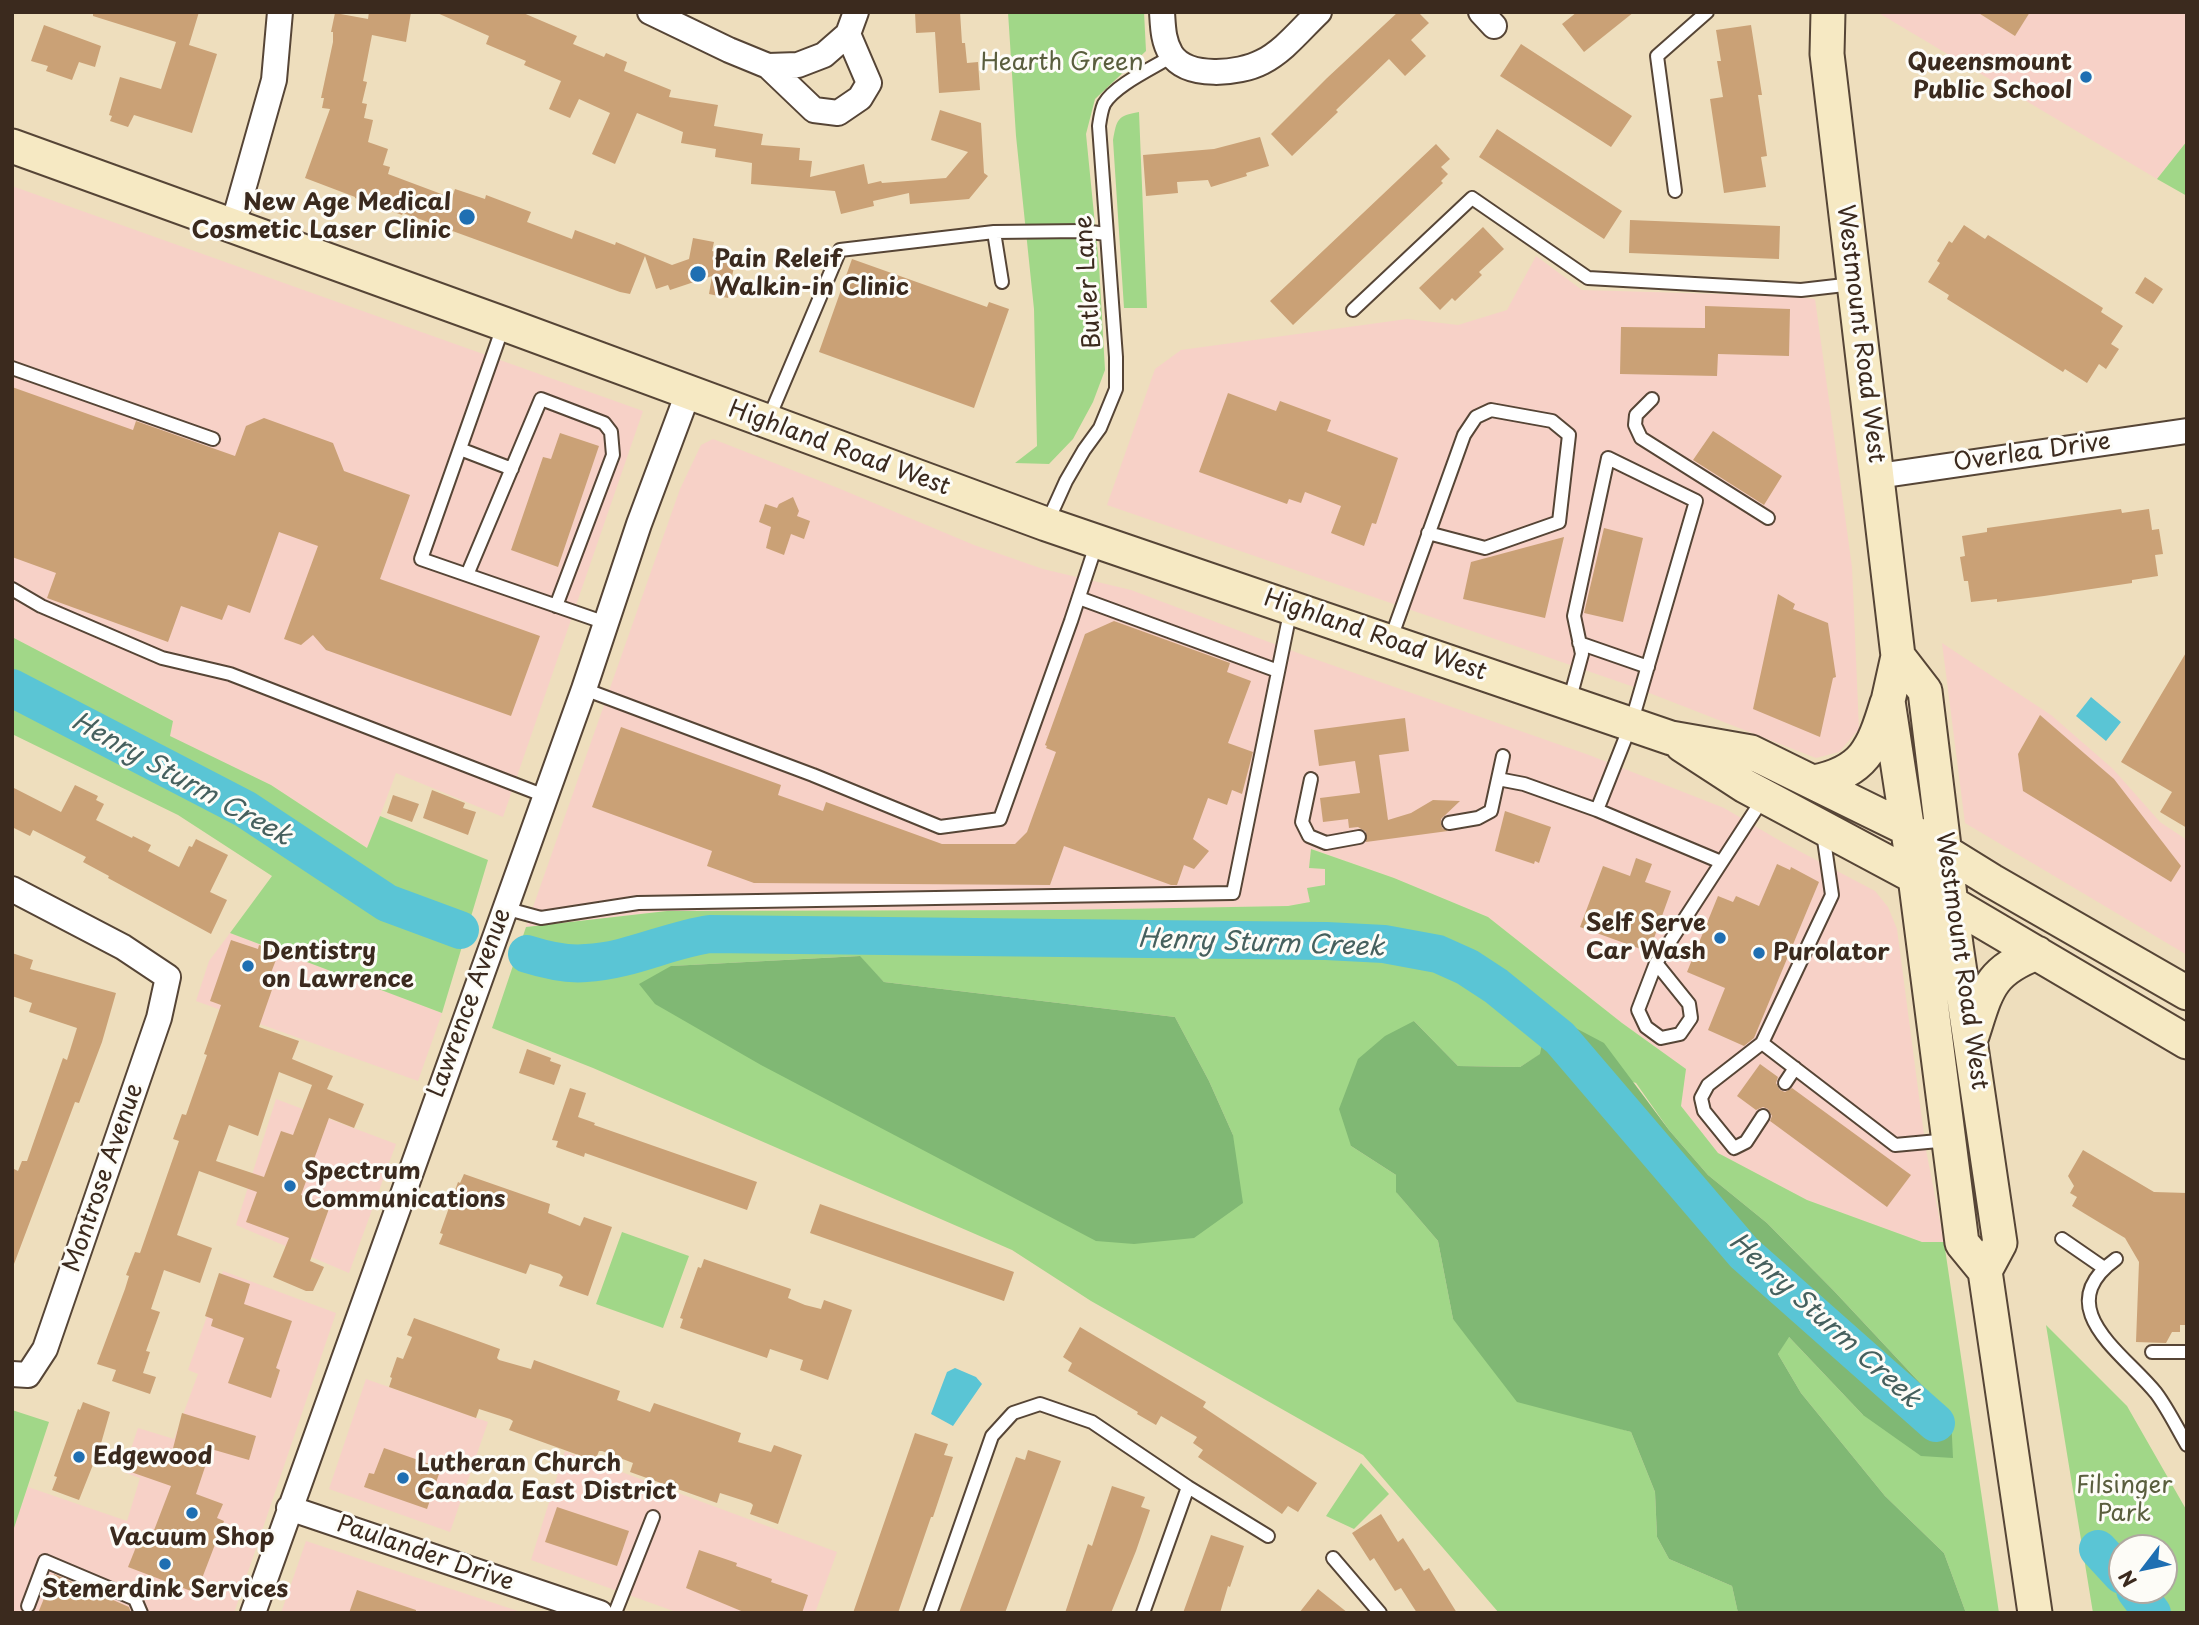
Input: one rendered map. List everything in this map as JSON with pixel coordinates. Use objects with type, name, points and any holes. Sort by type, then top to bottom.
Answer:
[{"type":"main road","name":"Westmount Road West","points":[[1828,12],[1828,54],[1898,656],[1888,701],[1915,877],[1962,1243],[1985,1271],[2000,1243],[1951,903],[1925,691],[1898,656]]},
{"type":"main road","name":"Highland Road West","points":[[12,146],[1046,524],[1671,738],[1751,752],[1908,829],[1946,854],[2187,993]]},
{"type":"main road","points":[[1814,782],[1847,772],[1860,761],[1875,740],[1888,701]]},
{"type":"main road","name":"Highland Road West","points":[[1671,738],[1764,797],[1915,877],[1951,903],[2187,1042]]},
{"type":"main road","points":[[1971,1038],[1985,998],[1999,972],[2016,961],[2037,953]]},
{"type":"main road","points":[[1985,1271],[2035,1613]]},
{"type":"street","points":[[233,225],[274,80],[280,12]]},
{"type":"street","points":[[650,12],[768,66],[814,110],[838,113],[860,98],[869,83],[852,23]]},
{"type":"street","points":[[1162,12],[1164,38],[1180,64],[1199,70],[1239,71],[1262,62],[1278,51],[1319,12]]},
{"type":"street","points":[[768,66],[798,65],[824,55],[852,23]]},
{"type":"street","name":"Lawrence Avenue","points":[[253,1613],[584,690],[639,524],[688,393]]},
{"type":"street","name":"Overlea Drive","points":[[1878,476],[2187,431]]},
{"type":"street","name":"Montrose Avenue","points":[[12,889],[123,947],[168,977],[159,1018],[50,1336],[45,1349],[20,1375]]},
{"type":"street","name":"Paulander Drive","points":[[289,1508],[600,1613]]},
{"type":"lane","points":[[1675,191],[1657,56],[1707,12]]},
{"type":"lane","name":"Butler Lane","points":[[1046,524],[1066,481],[1100,428],[1116,389],[1099,126],[1105,104],[1116,91],[1172,55]]},
{"type":"lane","points":[[1353,310],[1472,198],[1588,278],[1801,290],[1853,284]]},
{"type":"lane","points":[[767,422],[840,250],[994,232],[1083,231],[1105,234]]},
{"type":"lane","points":[[994,232],[1002,282]]},
{"type":"lane","points":[[504,324],[421,559],[606,623]]},
{"type":"lane","points":[[12,368],[213,439]]},
{"type":"lane","points":[[467,575],[541,399],[604,423],[611,432],[613,455],[556,606]]},
{"type":"lane","points":[[1652,400],[1636,415],[1635,425],[1642,438],[1768,518]]},
{"type":"lane","points":[[1390,641],[1428,533],[1464,435],[1476,416],[1491,410],[1552,421],[1569,435],[1559,522],[1485,548],[1428,533]]},
{"type":"lane","points":[[460,449],[512,469]]},
{"type":"lane","points":[[1569,702],[1582,654],[1574,616],[1608,458],[1696,501],[1631,724],[1597,810]]},
{"type":"lane","points":[[584,690],[813,775],[940,827],[1000,819],[1098,542]]},
{"type":"lane","points":[[12,589],[41,606],[162,658],[230,674],[545,796]]},
{"type":"lane","points":[[1079,598],[1278,671]]},
{"type":"lane","points":[[504,908],[541,918],[638,904],[1233,893],[1291,607]]},
{"type":"lane","points":[[1580,643],[1648,667]]},
{"type":"lane","points":[[1449,823],[1478,818],[1491,811],[1503,756]]},
{"type":"lane","points":[[1311,779],[1303,822],[1309,836],[1325,843],[1359,837]]},
{"type":"lane","points":[[1498,779],[1524,784],[1597,810],[1721,862]]},
{"type":"lane","points":[[1656,963],[1689,1004],[1691,1018],[1681,1034],[1661,1038],[1646,1027],[1638,1010],[1656,963],[1764,797]]},
{"type":"lane","points":[[1763,1116],[1746,1142],[1734,1148],[1704,1111],[1701,1098],[1708,1085],[1762,1043],[1832,895],[1822,826]]},
{"type":"lane","points":[[1762,1043],[1895,1145],[1949,1140]]},
{"type":"lane","points":[[1785,1083],[1795,1068]]},
{"type":"lane","points":[[2062,1239],[2104,1268]]},
{"type":"lane","points":[[2116,1259],[2104,1268],[2089,1295],[2094,1323],[2110,1347],[2157,1395],[2187,1445]]},
{"type":"lane","points":[[2152,1352],[2187,1352]]},
{"type":"lane","points":[[930,1613],[992,1436],[1013,1413],[1040,1404],[1092,1422],[1188,1487],[1268,1536]]},
{"type":"lane","points":[[1143,1613],[1188,1487]]},
{"type":"lane","points":[[615,1613],[653,1517]]},
{"type":"lane","points":[[1333,1558],[1380,1613]]},
{"type":"lane","points":[[28,1606],[44,1560],[135,1599],[141,1613]]},
{"type":"shaded area","name":"Queensmount Public School","points":[[1877,12],[2187,12],[2187,141],[2157,179]]},
{"type":"shaded area","points":[[12,186],[643,411],[503,817],[396,773],[368,848],[271,785],[169,736],[173,721],[12,637]]},
{"type":"shaded area","points":[[1536,256],[1582,290],[1815,299],[1852,567],[1859,729],[1839,752],[1816,758],[1634,687],[1107,505],[1155,369],[1181,350],[1407,319],[1458,325],[1507,310]]},
{"type":"shaded area","points":[[713,439],[974,545],[1043,569],[1131,590],[1306,656],[1589,755],[1724,808],[1875,891],[1888,907],[1897,929],[1926,1150],[1944,1242],[1922,1242],[1807,1200],[1718,1153],[1681,1106],[1686,1069],[1622,1023],[1488,917],[1394,878],[1312,849],[1309,868],[1325,868],[1325,885],[1310,902],[1288,906],[1062,910],[667,911],[526,927],[680,489],[701,445]]},
{"type":"shaded area","points":[[1942,643],[2051,715],[2113,769],[2160,822],[2187,840],[2187,955],[1965,823]]},
{"type":"shaded area","points":[[230,933],[442,1013],[418,1081],[196,1001],[209,961]]},
{"type":"shaded area","points":[[276,1099],[396,1144],[349,1273],[236,1225]]},
{"type":"shaded area","points":[[223,1271],[336,1313],[234,1613],[12,1613],[12,1532],[28,1487],[127,1521],[140,1478],[123,1472],[138,1428],[174,1439],[198,1374],[188,1370]]},
{"type":"shaded area","points":[[366,1379],[488,1422],[450,1532],[329,1489]]},
{"type":"shaded area","points":[[565,1451],[837,1552],[815,1613],[679,1613],[531,1560]]},
{"type":"shaded area","points":[[306,1541],[524,1613],[281,1613]]},
{"type":"green space","name":"Hearth Green","points":[[1008,12],[1144,12],[1146,51],[1095,99],[1086,134],[1099,265],[1105,370],[1093,402],[1073,439],[1049,464],[1015,463],[1037,446],[1034,309],[1016,136]]},
{"type":"green space","points":[[1139,112],[1147,308],[1124,308],[1113,140],[1119,120]]},
{"type":"green space","points":[[2187,141],[2187,196],[2157,179]]},
{"type":"green space","points":[[12,637],[173,721],[170,736],[271,785],[367,848],[380,816],[488,860],[442,1013],[230,933],[272,876],[178,815],[12,734]]},
{"type":"green space","points":[[1311,849],[1394,878],[1488,917],[1622,1023],[1686,1069],[1681,1106],[1718,1153],[1807,1200],[1922,1242],[1944,1242],[1999,1613],[1966,1613],[1944,1553],[1885,1496],[1801,1393],[1778,1354],[1788,1336],[1863,1415],[1951,1416],[1767,1223],[1708,1175],[1669,1130],[1636,1083],[1541,1054],[1520,1067],[1458,1066],[1414,1021],[1351,1146],[1396,1175],[1397,1193],[1438,1241],[1453,1319],[1595,1421],[1631,1432],[1655,1492],[1657,1537],[1669,1559],[1732,1586],[1738,1613],[1499,1613],[1363,1455],[1091,1301],[1012,1250],[593,1068],[492,1028],[526,927],[667,911],[1062,910],[1288,906],[1310,902],[1307,888],[1325,885],[1325,869],[1309,868]],"holes":[[[859,956],[884,982],[1175,1017],[1209,1081],[1233,1135],[672,966]]]},
{"type":"green space","points":[[860,956],[884,982],[1175,1017],[1209,1081],[1233,1135],[1243,1203],[1194,1238],[1134,1244],[1096,1241],[761,1065],[655,1004],[639,984],[671,966]]},
{"type":"green space","points":[[1414,1021],[1458,1066],[1520,1067],[1540,1054],[1542,1044],[1568,1024],[1604,1043],[1669,1130],[1708,1175],[1767,1223],[1951,1416],[1953,1458],[1921,1456],[1863,1415],[1789,1337],[1778,1354],[1801,1393],[1885,1496],[1944,1553],[1966,1613],[1738,1613],[1732,1586],[1669,1559],[1657,1537],[1655,1492],[1631,1432],[1517,1402],[1453,1319],[1438,1241],[1396,1192],[1396,1175],[1351,1146],[1339,1109],[1358,1059],[1385,1036]]},
{"type":"green space","points":[[622,1232],[689,1256],[663,1328],[596,1304]]},
{"type":"green space","name":"Filsinger Park","points":[[2046,1325],[2127,1406],[2187,1511],[2187,1613],[2093,1613]]},
{"type":"green space","points":[[12,1410],[49,1422],[12,1534]]},
{"type":"green space","points":[[1361,1463],[1389,1494],[1354,1529],[1326,1516]]},
{"type":"water","points":[[2091,697],[2121,722],[2106,741],[2076,716]]},
{"type":"water","points":[[955,1368],[976,1377],[982,1384],[953,1426],[931,1414],[947,1372]]},
{"type":"building","points":[[93,12],[199,12],[189,45],[217,54],[192,133],[134,115],[128,127],[110,121],[112,116],[109,115],[120,77],[161,89],[176,42],[93,16]]},
{"type":"building","points":[[369,12],[411,12],[406,42],[372,35],[363,81],[367,82],[362,103],[367,104],[364,118],[373,120],[368,142],[388,149],[383,165],[390,167],[388,174],[452,198],[455,189],[485,199],[486,195],[531,212],[527,222],[572,239],[575,230],[615,245],[616,242],[672,265],[689,259],[693,238],[714,242],[712,251],[736,256],[728,298],[709,294],[712,276],[670,290],[668,285],[656,289],[645,256],[630,294],[620,292],[305,178],[330,109],[322,108],[324,98],[321,98],[333,42],[331,32],[335,13],[368,19]]},
{"type":"building","points":[[435,12],[521,12],[577,36],[573,44],[604,57],[606,53],[627,62],[624,71],[671,90],[669,97],[718,105],[714,126],[763,134],[761,145],[800,148],[799,160],[812,161],[810,177],[864,164],[868,184],[946,178],[968,152],[931,140],[940,110],[981,123],[984,173],[988,176],[969,199],[910,204],[909,193],[873,201],[874,206],[841,214],[835,191],[751,184],[752,163],[715,157],[716,149],[681,143],[683,132],[637,113],[615,164],[592,154],[610,113],[579,99],[570,118],[549,109],[561,81],[524,65],[526,61],[486,44],[489,36]]},
{"type":"building","points":[[915,12],[960,12],[962,43],[965,43],[967,63],[978,62],[980,90],[939,93],[935,32],[916,33]]},
{"type":"building","points":[[1398,12],[1418,12],[1429,23],[1411,40],[1426,56],[1405,76],[1389,59],[1292,156],[1271,134]]},
{"type":"building","points":[[1577,12],[1634,12],[1584,52],[1562,24]]},
{"type":"building","points":[[1977,12],[2030,12],[2015,36]]},
{"type":"building","points":[[44,25],[101,46],[95,67],[79,62],[72,80],[46,71],[48,66],[31,61]]},
{"type":"building","points":[[1751,25],[1762,95],[1758,95],[1767,156],[1761,157],[1766,187],[1724,193],[1710,99],[1723,97],[1717,61],[1721,61],[1716,30]]},
{"type":"building","points":[[1521,44],[1632,116],[1611,147],[1500,76]]},
{"type":"building","points":[[1497,129],[1622,211],[1604,239],[1479,157]]},
{"type":"building","points":[[1260,137],[1269,166],[1211,187],[1208,180],[1177,182],[1178,193],[1146,196],[1143,155],[1214,149]]},
{"type":"building","points":[[1436,144],[1450,159],[1441,167],[1448,174],[1441,181],[1443,183],[1293,325],[1270,301]]},
{"type":"building","points":[[1630,220],[1780,226],[1779,259],[1629,253]]},
{"type":"building","points":[[1964,225],[1985,239],[1988,235],[2103,308],[2101,312],[2123,326],[2111,344],[2119,349],[2106,369],[2099,364],[2087,383],[2065,369],[2063,372],[1947,299],[1949,295],[1928,282],[1949,241],[1952,243]]},
{"type":"building","points":[[1483,227],[1504,249],[1479,272],[1482,275],[1455,301],[1452,298],[1440,310],[1419,288]]},
{"type":"building","points":[[852,259],[987,307],[989,302],[1009,309],[974,408],[819,352]]},
{"type":"building","points":[[2145,277],[2163,289],[2153,304],[2135,293]]},
{"type":"building","points":[[1705,306],[1790,309],[1789,356],[1718,354],[1717,376],[1620,374],[1621,327],[1705,328]]},
{"type":"building","points":[[12,387],[133,430],[136,421],[235,456],[246,426],[264,418],[333,443],[344,471],[410,495],[380,579],[540,636],[511,716],[326,650],[313,635],[301,645],[284,639],[318,546],[279,532],[250,613],[228,605],[222,620],[181,606],[168,642],[47,598],[56,573],[12,557]]},
{"type":"building","points":[[1228,393],[1276,411],[1280,401],[1331,420],[1327,431],[1398,458],[1376,524],[1372,523],[1364,546],[1331,533],[1341,506],[1305,492],[1301,503],[1289,499],[1287,504],[1199,472]]},
{"type":"building","points":[[1713,431],[1782,476],[1764,505],[1693,460]]},
{"type":"building","points":[[560,433],[599,446],[558,567],[511,550],[543,457],[551,459]]},
{"type":"building","points":[[793,497],[799,511],[797,516],[810,521],[804,539],[791,534],[784,555],[766,548],[771,527],[759,522],[765,504],[777,508],[779,504]]},
{"type":"building","points":[[2121,509],[2122,513],[2149,509],[2152,530],[2159,529],[2163,554],[2155,555],[2158,576],[2132,580],[2132,583],[2044,596],[1997,602],[1997,599],[1971,602],[1960,557],[1965,556],[1962,536],[1987,532],[1987,528]]},
{"type":"building","points":[[1604,528],[1643,538],[1623,622],[1584,613]]},
{"type":"building","points":[[1564,537],[1545,618],[1463,599],[1471,562]]},
{"type":"building","points":[[1778,594],[1795,604],[1793,609],[1828,623],[1836,677],[1833,678],[1820,737],[1753,709]]},
{"type":"building","points":[[1114,621],[1230,663],[1227,672],[1251,681],[1228,743],[1253,752],[1242,794],[1232,790],[1227,805],[1208,798],[1193,839],[1209,851],[1194,869],[1184,865],[1177,885],[1064,846],[1050,885],[754,883],[707,866],[712,851],[592,807],[621,727],[781,785],[778,795],[823,811],[826,802],[942,844],[1015,844],[1027,832],[1056,752],[1045,745],[1085,634]]},
{"type":"building","points":[[2187,651],[2187,828],[2160,812],[2172,792],[2121,762]]},
{"type":"building","points":[[2040,715],[2114,779],[2181,866],[2171,882],[2023,791],[2018,754]]},
{"type":"building","points":[[1405,718],[1409,751],[1379,755],[1388,820],[1411,813],[1433,800],[1460,801],[1441,819],[1442,828],[1448,831],[1366,842],[1366,832],[1358,827],[1349,828],[1348,819],[1323,822],[1320,798],[1360,793],[1355,761],[1319,766],[1314,730]]},
{"type":"building","points":[[75,785],[98,796],[96,800],[104,804],[96,820],[151,845],[148,851],[179,867],[189,846],[192,847],[196,839],[228,855],[210,892],[227,900],[211,934],[108,878],[109,876],[83,862],[86,857],[33,830],[30,836],[12,827],[12,787],[61,812]]},
{"type":"building","points":[[432,790],[465,803],[463,808],[476,812],[468,835],[423,818]]},
{"type":"building","points":[[393,795],[419,804],[412,822],[387,813]]},
{"type":"building","points":[[1505,811],[1551,827],[1539,863],[1535,861],[1534,864],[1495,851]]},
{"type":"building","points":[[1636,858],[1652,864],[1645,882],[1671,891],[1649,952],[1580,927],[1603,866],[1630,876]]},
{"type":"building","points":[[1777,864],[1790,870],[1791,867],[1819,882],[1754,1038],[1744,1046],[1708,1030],[1725,988],[1687,972],[1718,896],[1733,902],[1736,896],[1759,906]]},
{"type":"building","points":[[231,940],[258,949],[259,945],[279,952],[269,978],[275,981],[259,1027],[299,1041],[292,1059],[333,1076],[327,1089],[364,1104],[354,1128],[329,1118],[301,1195],[330,1206],[310,1261],[324,1267],[313,1291],[306,1291],[273,1277],[289,1238],[246,1222],[257,1192],[199,1171],[177,1235],[212,1248],[200,1283],[164,1270],[151,1309],[160,1312],[146,1351],[150,1352],[143,1373],[156,1377],[150,1394],[112,1381],[116,1370],[97,1364],[125,1289],[129,1276],[126,1275],[135,1252],[140,1253],[179,1141],[173,1139],[182,1114],[186,1115],[207,1055],[204,1054],[221,1005],[210,1001]],"holes":[[[279,1072],[312,1085],[293,1135],[281,1131],[264,1177],[216,1161],[229,1125],[258,1136]]]},
{"type":"building","points":[[12,953],[33,960],[30,969],[116,993],[102,1042],[79,1103],[75,1102],[14,1264],[12,1168],[18,1171],[22,1161],[27,1161],[63,1058],[67,1060],[77,1028],[29,1012],[32,1003],[12,996]]},
{"type":"building","points":[[527,1049],[561,1065],[554,1085],[519,1073]]},
{"type":"building","points":[[1760,1064],[1778,1077],[1776,1083],[1780,1090],[1785,1092],[1792,1088],[1911,1175],[1887,1207],[1770,1121],[1772,1116],[1768,1109],[1763,1107],[1756,1110],[1737,1096]]},
{"type":"building","points":[[570,1088],[586,1093],[578,1117],[757,1182],[747,1210],[585,1153],[584,1157],[556,1147],[558,1141],[552,1140]]},
{"type":"building","points":[[2083,1150],[2154,1192],[2187,1193],[2187,1325],[2180,1325],[2180,1332],[2172,1332],[2166,1343],[2136,1342],[2139,1262],[2125,1238],[2072,1206],[2077,1197],[2070,1193],[2074,1186],[2068,1176]]},
{"type":"building","points":[[464,1174],[550,1204],[548,1213],[580,1226],[584,1217],[612,1227],[588,1296],[559,1286],[563,1277],[560,1274],[530,1264],[526,1274],[439,1244],[443,1234],[440,1233],[458,1182],[460,1183]]},
{"type":"building","points":[[820,1204],[1014,1272],[1004,1301],[810,1233]]},
{"type":"building","points":[[704,1259],[791,1289],[788,1298],[805,1305],[821,1309],[824,1300],[852,1310],[828,1380],[800,1370],[803,1360],[770,1349],[767,1358],[680,1328],[683,1319],[680,1318],[698,1267],[701,1268]]},
{"type":"building","points":[[219,1273],[250,1284],[244,1304],[292,1321],[276,1368],[280,1370],[271,1398],[228,1383],[244,1338],[211,1326],[213,1319],[205,1316]]},
{"type":"building","points":[[414,1318],[500,1349],[497,1358],[499,1360],[531,1369],[534,1360],[620,1391],[617,1400],[650,1412],[654,1403],[741,1433],[738,1442],[771,1452],[774,1445],[802,1455],[778,1524],[750,1514],[753,1505],[751,1503],[720,1493],[717,1503],[630,1472],[633,1463],[602,1451],[599,1451],[595,1461],[509,1430],[513,1421],[510,1419],[479,1409],[476,1418],[389,1387],[397,1357],[403,1359],[412,1337],[407,1335]]},
{"type":"building","points":[[1080,1327],[1206,1402],[1203,1407],[1317,1483],[1298,1512],[1288,1506],[1282,1514],[1198,1457],[1203,1450],[1193,1443],[1197,1437],[1161,1416],[1156,1425],[1068,1371],[1072,1363],[1063,1357]]},
{"type":"building","name":"Edgewood","points":[[83,1402],[110,1412],[100,1447],[79,1500],[52,1490],[57,1477],[54,1476],[78,1409],[80,1410]]},
{"type":"building","points":[[182,1413],[256,1436],[249,1460],[211,1449],[196,1494],[223,1504],[217,1518],[224,1521],[201,1581],[196,1579],[191,1591],[128,1567],[138,1542],[148,1546],[171,1486],[128,1471],[136,1449],[170,1460]]},
{"type":"building","points":[[915,1433],[948,1444],[944,1455],[953,1457],[933,1517],[898,1613],[853,1613]]},
{"type":"building","name":"Lutheran Church Canada East District","points":[[384,1448],[441,1468],[427,1509],[364,1487],[369,1473],[374,1474]]},
{"type":"building","points":[[1028,1450],[1061,1461],[1005,1613],[959,1613],[1016,1457],[1025,1460]]},
{"type":"building","points":[[1112,1486],[1145,1497],[1141,1507],[1150,1510],[1136,1551],[1111,1613],[1065,1613],[1088,1544],[1092,1546]]},
{"type":"building","points":[[557,1507],[629,1531],[617,1566],[545,1542]]},
{"type":"building","points":[[1381,1514],[1398,1542],[1403,1538],[1424,1571],[1429,1568],[1457,1613],[1417,1613],[1401,1588],[1395,1591],[1374,1558],[1370,1561],[1352,1533]]},
{"type":"building","points":[[1211,1535],[1244,1546],[1230,1587],[1228,1586],[1220,1613],[1183,1613]]},
{"type":"building","points":[[699,1550],[737,1563],[736,1566],[772,1579],[771,1582],[808,1595],[802,1613],[746,1613],[686,1588]]},
{"type":"building","points":[[54,1574],[129,1607],[131,1613],[38,1613]]},
{"type":"building","points":[[1318,1589],[1348,1613],[1299,1613]]},
{"type":"building","points":[[357,1590],[416,1610],[416,1613],[349,1613]]},
{"type":"waterway","name":"Henry Sturm Creek","points":[[12,688],[245,809],[387,903],[460,930]]},
{"type":"waterway","name":"Henry Sturm Creek","points":[[527,954],[564,963],[602,961],[710,934],[1326,941],[1384,944],[1438,954],[1467,967],[1496,986],[1560,1038],[1744,1253],[1936,1423]]},
{"type":"waterway","name":"Henry Sturm Creek","points":[[2098,1549],[2108,1560]]},
{"type":"waterway","name":"Henry Sturm Creek","points":[[2145,1604],[2152,1613]]},
{"type":"place","name":"Queensmount Public School","points":[[2086,77]]},
{"type":"place","name":"New Age Medical Cosmetic Laser Clinic","points":[[467,217]]},
{"type":"place","name":"Pain Releif Walkin-in Clinic","points":[[698,274]]},
{"type":"place","name":"Self Serve Car Wash","points":[[1720,938]]},
{"type":"place","name":"Purolator","points":[[1759,953]]},
{"type":"place","name":"Dentistry on Lawrence","points":[[248,966]]},
{"type":"place","name":"Spectrum Communications","points":[[290,1186]]},
{"type":"place","name":"Edgewood","points":[[79,1457]]},
{"type":"place","name":"Lutheran Church Canada East District","points":[[403,1478]]},
{"type":"place","name":"Vacuum Shop","points":[[192,1513]]},
{"type":"place","name":"Stemerdink Services","points":[[165,1564]]}]
